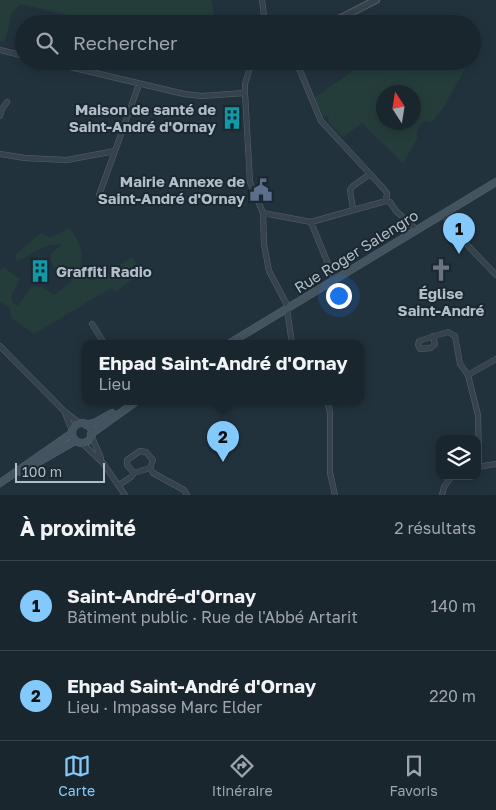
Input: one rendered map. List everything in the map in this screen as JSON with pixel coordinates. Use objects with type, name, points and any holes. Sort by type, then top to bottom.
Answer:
[{"type":"main road","name":"Rue Roger Salengro","points":[[235,340],[496,182]]},
{"type":"main road","points":[[1,482],[72,432],[76,426],[96,422],[129,405]]},
{"type":"main road","points":[[1,482],[78,442],[88,441],[91,434],[131,405]]},
{"type":"main road","points":[[83,424],[90,428],[91,434]]},
{"type":"main road","points":[[72,432],[78,442]]},
{"type":"street","points":[[262,0],[264,15]]},
{"type":"street","points":[[347,15],[376,0]]},
{"type":"street","points":[[0,50],[15,54]]},
{"type":"street","points":[[82,70],[184,94],[202,96],[245,93]]},
{"type":"street","points":[[250,70],[245,84],[245,93],[250,182],[263,213],[264,244],[269,271],[286,303],[292,340]]},
{"type":"street","points":[[299,70],[321,121],[386,192],[386,201]]},
{"type":"street","points":[[100,195],[139,84]]},
{"type":"street","points":[[0,116],[2,109],[8,102]]},
{"type":"street","points":[[0,154],[25,158],[67,160],[114,151]]},
{"type":"street","points":[[353,209],[350,190],[370,174]]},
{"type":"street","points":[[263,213],[311,222],[386,201],[390,202],[396,211],[416,229]]},
{"type":"street","points":[[444,213],[453,230],[496,274]]},
{"type":"street","points":[[311,222],[335,281]]},
{"type":"street","points":[[92,324],[102,340]]},
{"type":"street","points":[[433,336],[448,332],[455,336],[460,364],[468,375],[478,416],[478,435]]},
{"type":"street","points":[[0,346],[65,412],[83,424]]},
{"type":"street","points":[[468,375],[496,359]]},
{"type":"street","points":[[328,405],[330,412],[330,473],[335,495]]},
{"type":"street","points":[[65,412],[72,432]]},
{"type":"street","points":[[91,434],[103,463],[125,495]]},
{"type":"street","points":[[78,442],[103,463]]},
{"type":"street","points":[[134,473],[127,465],[127,460],[140,451],[146,452],[152,460],[150,468],[153,473],[184,490],[188,495]]},
{"type":"street","points":[[481,466],[496,464]]},
{"type":"street","points":[[119,485],[134,473],[150,468]]},
{"type":"street","points":[[442,495],[444,487],[449,480]]},
{"type":"green space","points":[[0,0],[211,0],[214,15],[66,15],[21,4],[12,12],[5,42],[0,41]]},
{"type":"green space","points":[[354,70],[465,70],[443,108],[432,122],[424,121],[421,125],[421,85],[376,85],[376,130],[418,130],[417,139],[403,163],[362,123],[343,137],[328,122],[329,118],[323,116],[314,98]]},
{"type":"green space","points":[[70,228],[80,247],[83,272],[91,281],[105,276],[132,257],[141,272],[116,292],[111,288],[34,334],[12,318],[9,307],[0,302],[0,271],[3,267],[20,279],[11,297],[13,303],[18,306],[31,287],[42,287],[54,295],[69,284],[76,275],[56,272],[51,261],[51,254],[62,244],[44,247],[16,260],[15,255],[41,233],[50,238]]},
{"type":"place","name":"Maison de santé de Saint-André d'Ornay","points":[[232,118]]},
{"type":"place","name":"Mairie Annexe de Saint-André d'Ornay","points":[[261,190]]},
{"type":"place","name":"Saint-André-d'Ornay","points":[[459,254]]},
{"type":"place","name":"Église Saint-André","points":[[441,270]]},
{"type":"place","name":"Graffiti Radio","points":[[40,271]]},
{"type":"place","name":"Ehpad Saint-André d'Ornay","points":[[223,462]]}]
